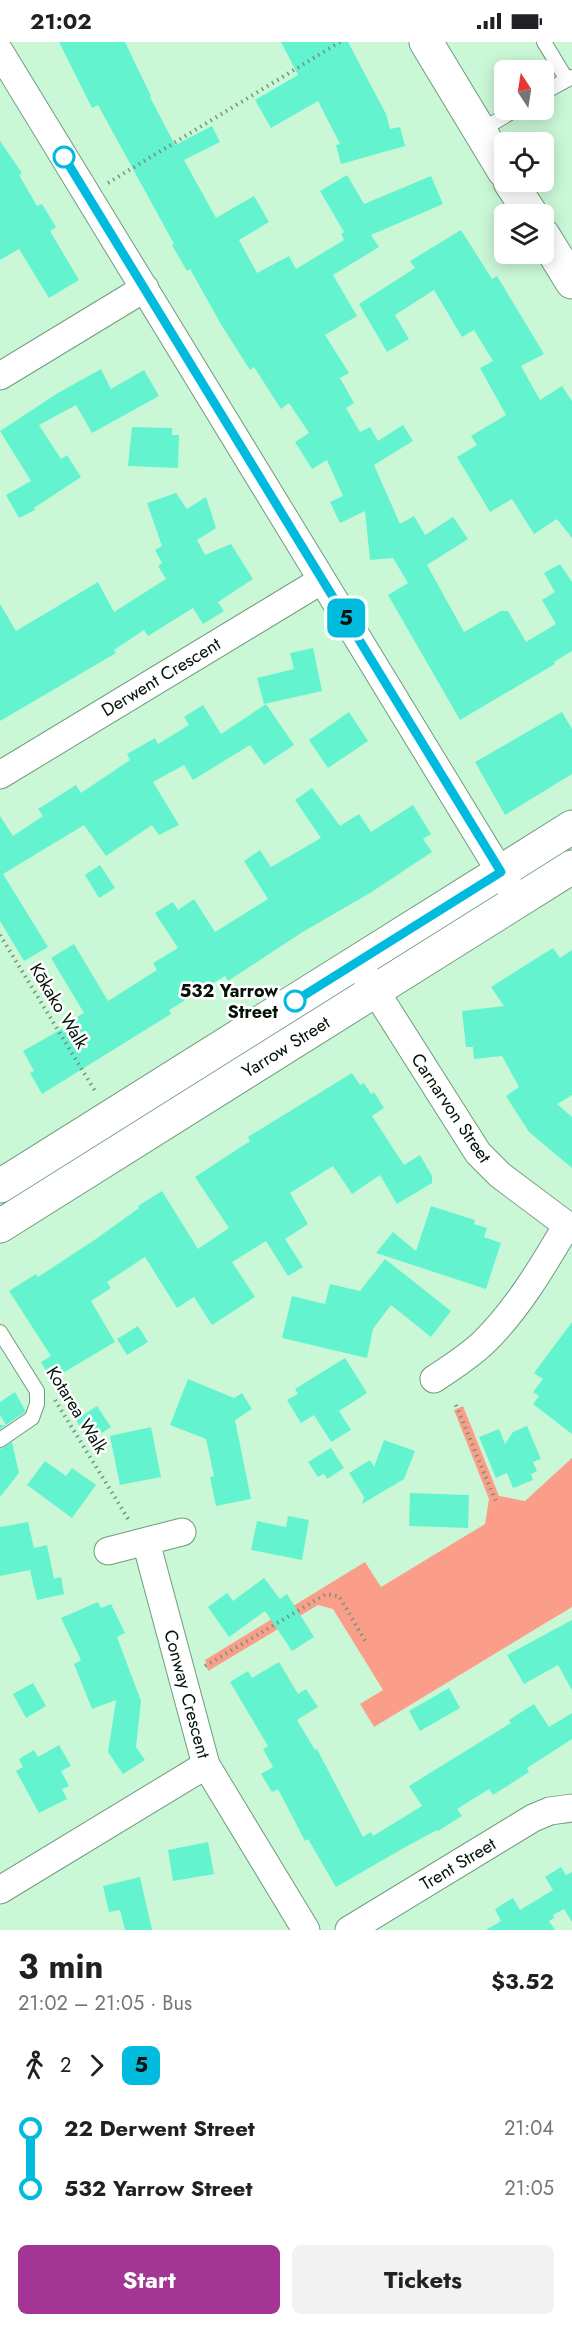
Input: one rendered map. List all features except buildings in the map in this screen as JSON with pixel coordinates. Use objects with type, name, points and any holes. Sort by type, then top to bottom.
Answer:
[{"type":"street","points":[[426,42],[494,154]]},
{"type":"street","points":[[0,52],[518,901]]},
{"type":"street","points":[[554,253],[572,282]]},
{"type":"street","points":[[0,376],[145,288]]},
{"type":"street","name":"Derwent Crescent","points":[[0,775],[322,580]]},
{"type":"street","name":"Yarrow Street","points":[[0,1186],[572,827]]},
{"type":"street","name":"Yarrow Street","points":[[0,1226],[572,867]]},
{"type":"street","name":"Carnarvon Street","points":[[357,962],[477,1153],[500,1175],[570,1227]]},
{"type":"street","points":[[434,1379],[482,1344],[500,1325],[570,1227]]},
{"type":"street","points":[[108,1551],[139,1533],[183,1532]]},
{"type":"street","name":"Conway Crescent","points":[[139,1533],[206,1765],[306,1930]]},
{"type":"street","points":[[0,1890],[206,1765]]},
{"type":"street","name":"Trent Street","points":[[348,1930],[533,1818],[550,1810],[572,1808]]},
{"type":"lane","points":[[544,42],[569,78],[554,87]]},
{"type":"lane","points":[[480,131],[498,120]]},
{"type":"lane","points":[[0,1332],[37,1390],[37,1404],[32,1418],[0,1440]]},
{"type":"path","points":[[87,196],[340,42]]},
{"type":"path","name":"Kōkako Walk","points":[[0,935],[95,1091]]},
{"type":"path","name":"Kotarea Walk","points":[[50,1392],[139,1533]]},
{"type":"path","points":[[456,1405],[497,1504]]},
{"type":"path","points":[[199,1670],[326,1594],[339,1596],[367,1644]]},
{"type":"shaded area","points":[[463,1406],[499,1496],[525,1501],[572,1458],[572,1607],[374,1727],[360,1704],[383,1690],[333,1609],[318,1605],[208,1671],[205,1660],[365,1562],[381,1587],[485,1524],[489,1499],[454,1410]]},
{"type":"bus line","name":"5","points":[[64,157],[501,872],[295,1001]]},
{"type":"place","name":"532 Yarrow Street","points":[[295,1001]]}]
